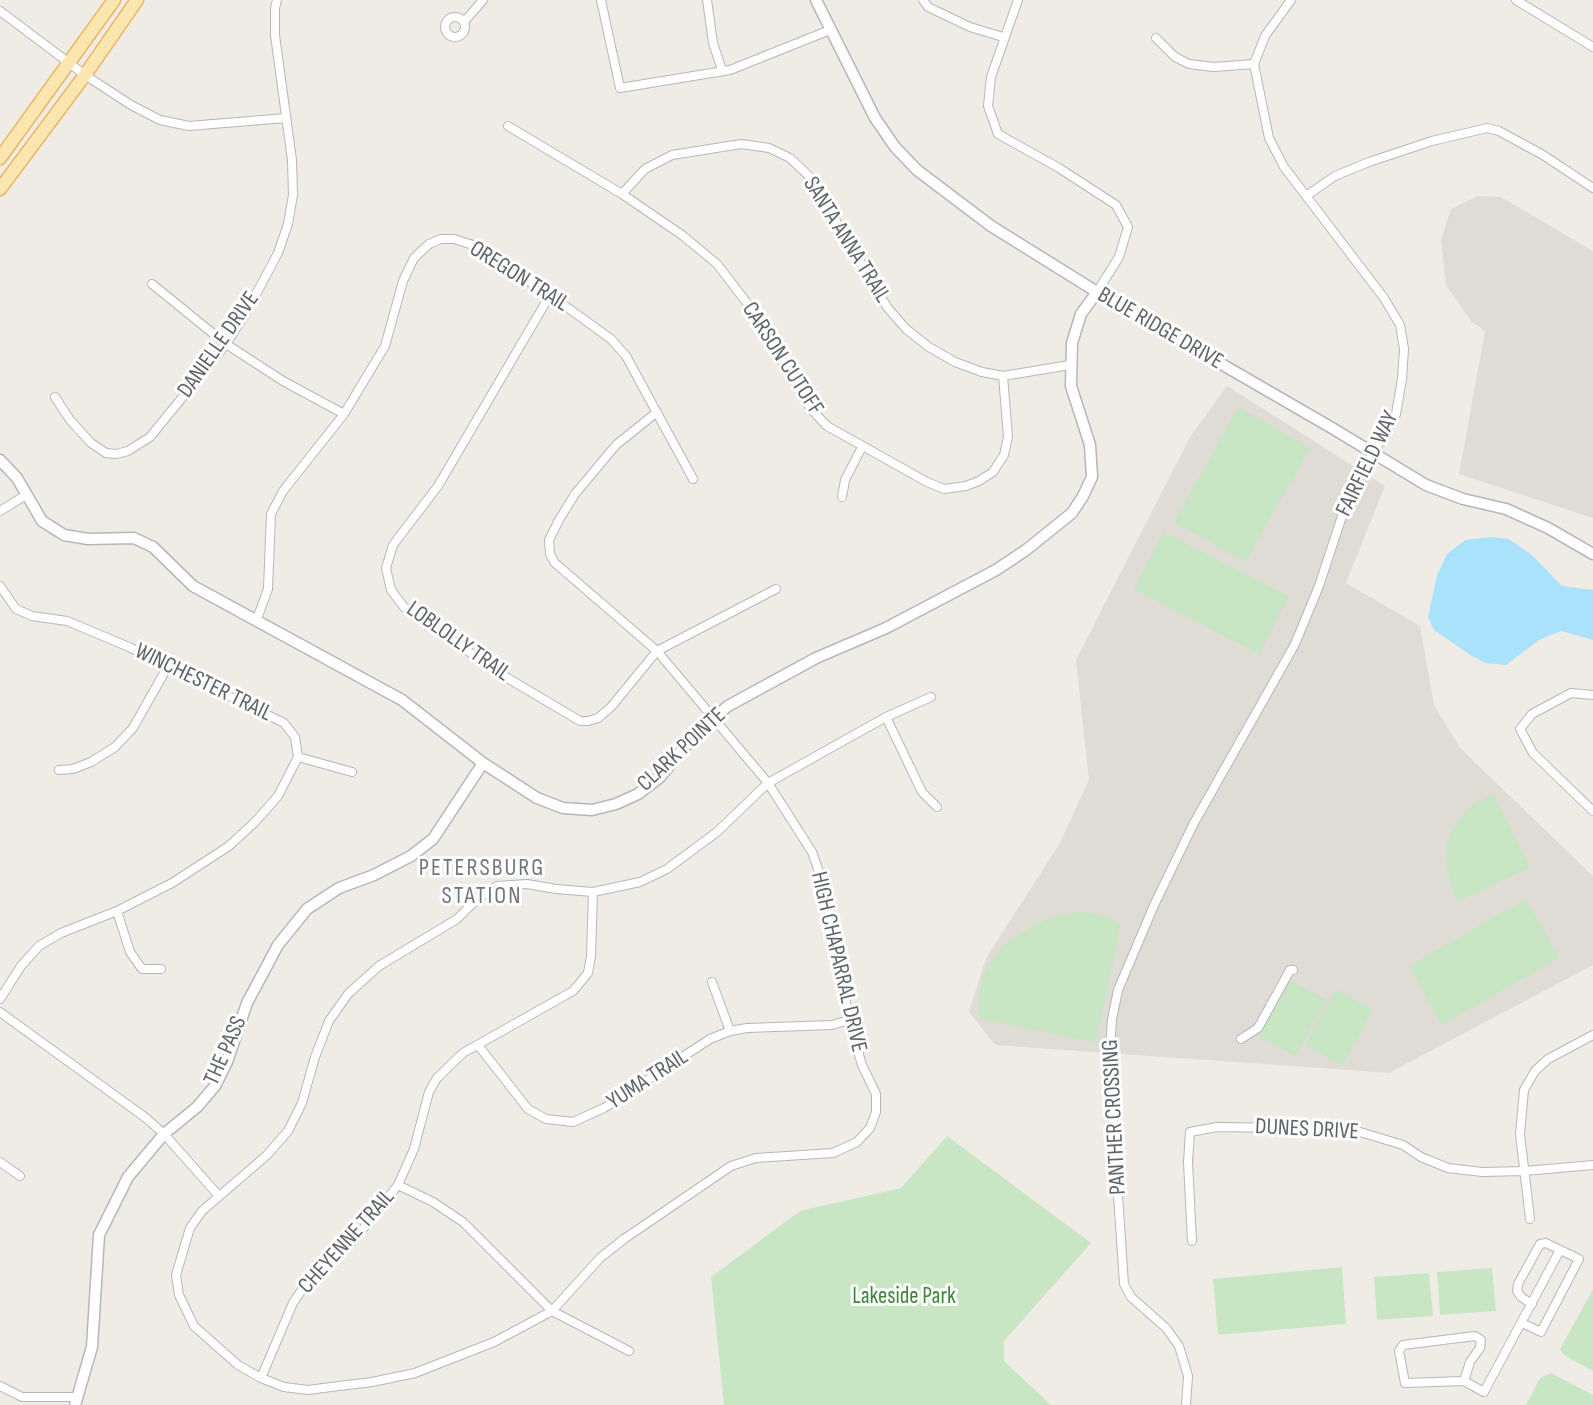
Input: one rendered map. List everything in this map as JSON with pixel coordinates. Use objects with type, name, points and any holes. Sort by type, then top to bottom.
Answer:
[{"type":"main road","points":[[0,159],[114,0]]},
{"type":"main road","points":[[0,189],[137,0]]},
{"type":"street","name":"DANIELLE DRIVE","points":[[55,397],[70,420],[91,443],[106,453],[128,451],[150,437],[226,344],[246,313],[278,253],[288,223],[293,195],[275,35],[275,8],[278,0]]},
{"type":"street","points":[[464,22],[483,0]]},
{"type":"street","points":[[601,0],[620,88],[730,69],[830,30]]},
{"type":"street","points":[[708,0],[713,43],[722,70]]},
{"type":"street","name":"BLUE RIDGE DRIVE","points":[[816,0],[875,118],[895,147],[917,170],[991,226],[1097,292],[1426,485],[1463,499],[1506,509],[1548,528],[1593,554]]},
{"type":"street","points":[[923,0],[928,7],[970,27],[1003,37]]},
{"type":"street","points":[[1018,0],[991,77],[988,106],[998,134],[1116,205],[1128,227],[1119,257],[1097,292]]},
{"type":"street","points":[[1156,38],[1175,57],[1189,64],[1254,64],[1265,36],[1291,0]]},
{"type":"street","points":[[1516,0],[1593,47]]},
{"type":"street","points":[[0,11],[85,75],[160,120],[189,126],[286,118]]},
{"type":"street","name":"FAIRFIELD WAY","points":[[1194,823],[1295,644],[1319,586],[1349,495],[1396,414],[1404,349],[1400,325],[1384,298],[1284,167],[1269,138],[1254,64]]},
{"type":"street","name":"CARSON CUTOFF","points":[[508,126],[622,194],[682,235],[717,264],[747,303],[810,408],[827,426],[927,482],[944,489],[979,481],[993,472],[1004,456],[1008,437],[1003,376]]},
{"type":"street","points":[[1306,196],[1335,176],[1369,162],[1432,141],[1487,128],[1499,131],[1543,155],[1593,188]]},
{"type":"street","name":"SANTA ANNA TRAIL","points":[[622,194],[645,169],[672,155],[741,144],[769,148],[790,158],[810,177],[887,307],[906,329],[929,347],[955,362],[1003,376],[1070,365]]},
{"type":"street","name":"OREGON TRAIL","points":[[257,619],[268,589],[271,514],[283,491],[344,414],[385,346],[402,281],[414,258],[429,244],[441,239],[454,239],[473,245],[611,339],[626,356],[693,479]]},
{"type":"street","points":[[152,284],[226,344],[283,381],[344,414]]},
{"type":"street","name":"CLARK POINTE","points":[[0,460],[12,470],[42,521],[64,535],[88,539],[134,538],[153,547],[193,586],[402,700],[483,764],[537,798],[563,808],[592,810],[627,799],[660,777],[712,718],[751,693],[816,658],[886,628],[996,570],[1072,513],[1092,477],[1092,459],[1071,386],[1070,365],[1075,329],[1081,314],[1097,292]]},
{"type":"street","name":"LOBLOLLY TRAIL","points":[[550,295],[438,486],[393,545],[386,568],[387,580],[404,607],[504,676],[580,721],[598,718],[611,707],[657,651],[776,589]]},
{"type":"street","name":"HIGH CHAPARRAL DRIVE","points":[[657,412],[616,445],[596,468],[559,520],[549,540],[550,554],[555,564],[657,651],[768,783],[812,852],[825,892],[849,1020],[862,1065],[876,1094],[876,1112],[870,1128],[858,1142],[833,1153],[756,1158],[731,1166],[600,1258],[552,1311],[495,1342],[415,1373],[372,1382],[308,1390],[284,1387],[238,1365],[194,1326],[179,1295],[176,1275],[190,1228],[218,1195],[267,1155],[288,1131],[302,1103],[315,1057],[330,1021],[348,994],[379,966],[457,919],[479,897],[498,886],[527,884],[593,892],[640,881],[667,869],[717,832],[768,783],[886,717],[931,697]]},
{"type":"street","points":[[842,497],[845,480],[862,447]]},
{"type":"street","points":[[0,511],[26,495]]},
{"type":"street","name":"WINCHESTER TRAIL","points":[[0,586],[16,609],[32,616],[67,621],[130,647],[284,723],[295,737],[298,757]]},
{"type":"street","points":[[59,770],[82,766],[115,747],[133,728],[168,666]]},
{"type":"street","points":[[1593,695],[1571,693],[1532,714],[1520,729],[1533,753],[1593,811]]},
{"type":"street","points":[[886,717],[922,792],[937,807]]},
{"type":"street","points":[[0,999],[21,966],[39,946],[61,933],[117,911],[172,883],[229,846],[278,796],[298,757],[352,772]]},
{"type":"street","name":"THE PASS","points":[[76,1401],[92,1347],[99,1235],[128,1177],[164,1134],[197,1107],[215,1086],[227,1062],[247,1003],[278,945],[307,909],[340,888],[374,875],[411,856],[433,839],[483,764]]},
{"type":"street","name":"PANTHER CROSSING","points":[[1186,1405],[1188,1377],[1179,1346],[1166,1328],[1131,1297],[1124,1284],[1109,1062],[1112,1019],[1125,969],[1194,823]]},
{"type":"street","name":"CHEYENNE TRAIL","points":[[261,1378],[293,1303],[305,1285],[355,1239],[398,1185],[414,1149],[429,1092],[437,1078],[463,1053],[573,991],[588,973],[593,892]]},
{"type":"street","points":[[117,911],[130,952],[142,969],[161,969]]},
{"type":"street","points":[[1241,1039],[1258,1028],[1290,970],[1293,970]]},
{"type":"street","points":[[712,982],[730,1031]]},
{"type":"street","points":[[0,1012],[125,1102],[164,1134],[218,1195]]},
{"type":"street","name":"YUMA TRAIL","points":[[478,1045],[528,1109],[546,1119],[573,1122],[604,1108],[710,1039],[730,1031],[832,1025],[849,1020]]},
{"type":"street","points":[[1530,1219],[1520,1134],[1524,1090],[1535,1071],[1548,1059],[1593,1035]]},
{"type":"street","name":"DUNES DRIVE","points":[[1192,1241],[1188,1162],[1190,1132],[1228,1127],[1350,1129],[1403,1145],[1421,1157],[1448,1168],[1482,1172],[1525,1171]]},
{"type":"street","points":[[0,1162],[20,1176]]},
{"type":"street","points":[[1525,1171],[1593,1165]]},
{"type":"street","points":[[398,1185],[433,1202],[463,1222],[552,1311],[629,1351]]},
{"type":"street","points":[[1522,1323],[1541,1332],[1579,1259],[1546,1243],[1540,1244],[1518,1284],[1517,1291],[1532,1304]]},
{"type":"street","points":[[1464,1381],[1470,1362],[1480,1348],[1481,1340],[1475,1336],[1403,1345],[1399,1351],[1405,1383],[1464,1381],[1484,1392],[1560,1250]]},
{"type":"street","points":[[0,1386],[22,1397],[76,1401]]},
{"type":"shaded area","points":[[1478,196],[1501,197],[1593,251],[1593,518],[1459,474],[1485,331],[1472,322],[1446,285],[1441,240],[1451,209]]},
{"type":"shaded area","points":[[1227,386],[1385,486],[1346,583],[1420,626],[1434,705],[1460,748],[1593,876],[1593,965],[1389,1073],[995,1045],[969,1012],[986,958],[1060,843],[1089,780],[1076,660],[1190,437]]},
{"type":"green space","points":[[1239,407],[1310,448],[1245,562],[1174,522]]},
{"type":"green space","points":[[1164,532],[1289,596],[1259,654],[1134,589]]},
{"type":"green space","points":[[1494,795],[1530,867],[1459,901],[1453,894],[1446,863],[1447,844],[1452,829],[1472,805]]},
{"type":"green space","points":[[1526,899],[1559,958],[1442,1025],[1409,966]]},
{"type":"green space","points":[[1083,911],[1109,917],[1121,924],[1097,1039],[1091,1042],[979,1018],[982,978],[1006,944],[1046,919]]},
{"type":"green space","points":[[1290,980],[1327,1000],[1296,1056],[1259,1036]]},
{"type":"green space","points":[[1336,989],[1373,1010],[1342,1066],[1305,1045]]},
{"type":"green space","name":"Lakeside Park","points":[[947,1136],[1091,1243],[1004,1341],[1004,1361],[1051,1405],[724,1405],[711,1277],[800,1211],[901,1188]]},
{"type":"green space","points":[[1342,1267],[1346,1324],[1218,1335],[1213,1279]]},
{"type":"green space","points":[[1492,1268],[1496,1311],[1440,1315],[1437,1272]]},
{"type":"green space","points":[[1429,1273],[1433,1316],[1377,1320],[1374,1277]]},
{"type":"green space","points":[[1593,1289],[1593,1371],[1564,1355],[1560,1349]]},
{"type":"green space","points":[[1551,1373],[1593,1395],[1593,1405],[1526,1405],[1540,1378]]},
{"type":"water","points":[[1490,537],[1509,539],[1532,555],[1562,586],[1593,590],[1593,640],[1561,631],[1539,640],[1506,665],[1485,663],[1434,630],[1428,617],[1437,575],[1447,554],[1465,540]]},
{"type":"district","name":"PETERSBURG STATION","points":[[482,883]]}]
